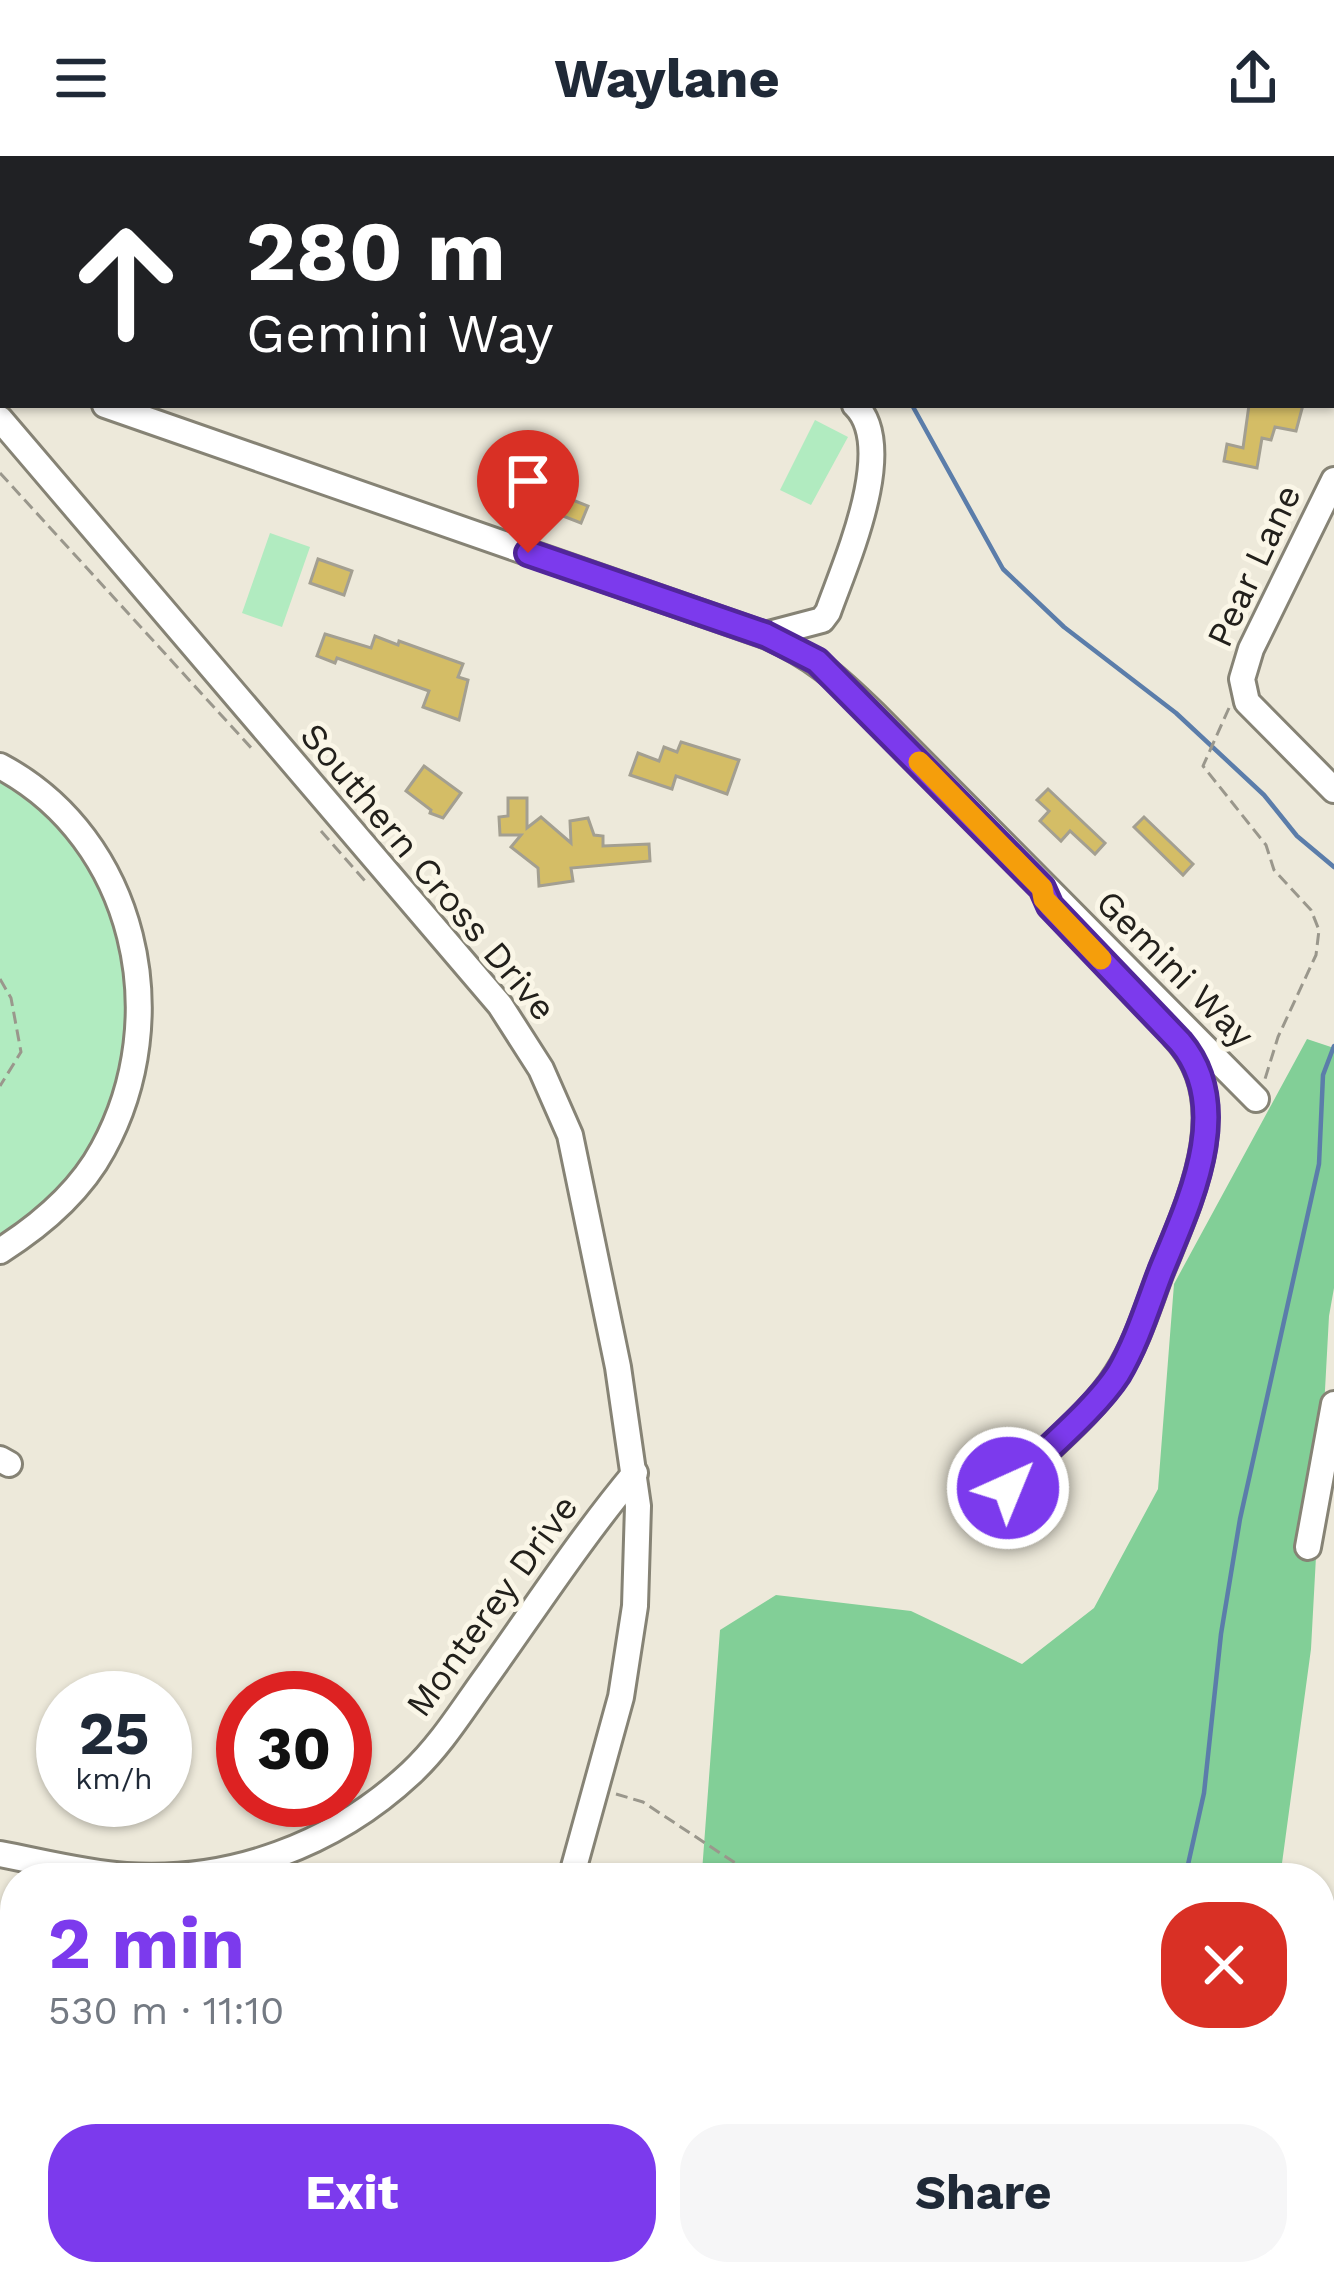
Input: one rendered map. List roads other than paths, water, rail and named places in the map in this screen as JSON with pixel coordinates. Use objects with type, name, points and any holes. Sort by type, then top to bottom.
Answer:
[{"type":"street","name":"Gemini Way","points":[[115,408],[766,635],[826,668],[1253,1096]]},
{"type":"street","points":[[766,635],[822,620],[828,612],[861,515],[871,462],[867,422],[857,408]]},
{"type":"street","name":"Southern Cross Drive","points":[[0,419],[500,1005],[533,1055],[570,1135],[619,1367],[639,1529],[630,1648],[575,1863]]},
{"type":"street","name":"Pear Lane","points":[[1334,480],[1245,663],[1242,679],[1247,702],[1334,790]]},
{"type":"street","points":[[0,766],[67,818],[108,874],[131,933],[140,1008],[132,1079],[101,1153],[34,1230],[0,1251]]},
{"type":"street","points":[[1008,1488],[1118,1373],[1186,1211],[1206,1123],[1200,1078],[1186,1048],[1050,906],[1042,888]]},
{"type":"street","points":[[1318,1532],[1334,1404]]},
{"type":"street","name":"Monterey Drive","points":[[250,1863],[297,1849],[355,1816],[411,1774],[446,1734],[635,1473]]},
{"type":"street","name":"Monterey Drive","points":[[0,1854],[52,1863]]},
{"type":"waterway","points":[[914,408],[1003,569],[1064,627],[1176,713],[1264,795],[1297,836],[1334,867]]},
{"type":"waterway","points":[[1188,1863],[1204,1793],[1221,1634],[1240,1519],[1319,1164],[1323,1075],[1334,1046]]}]
